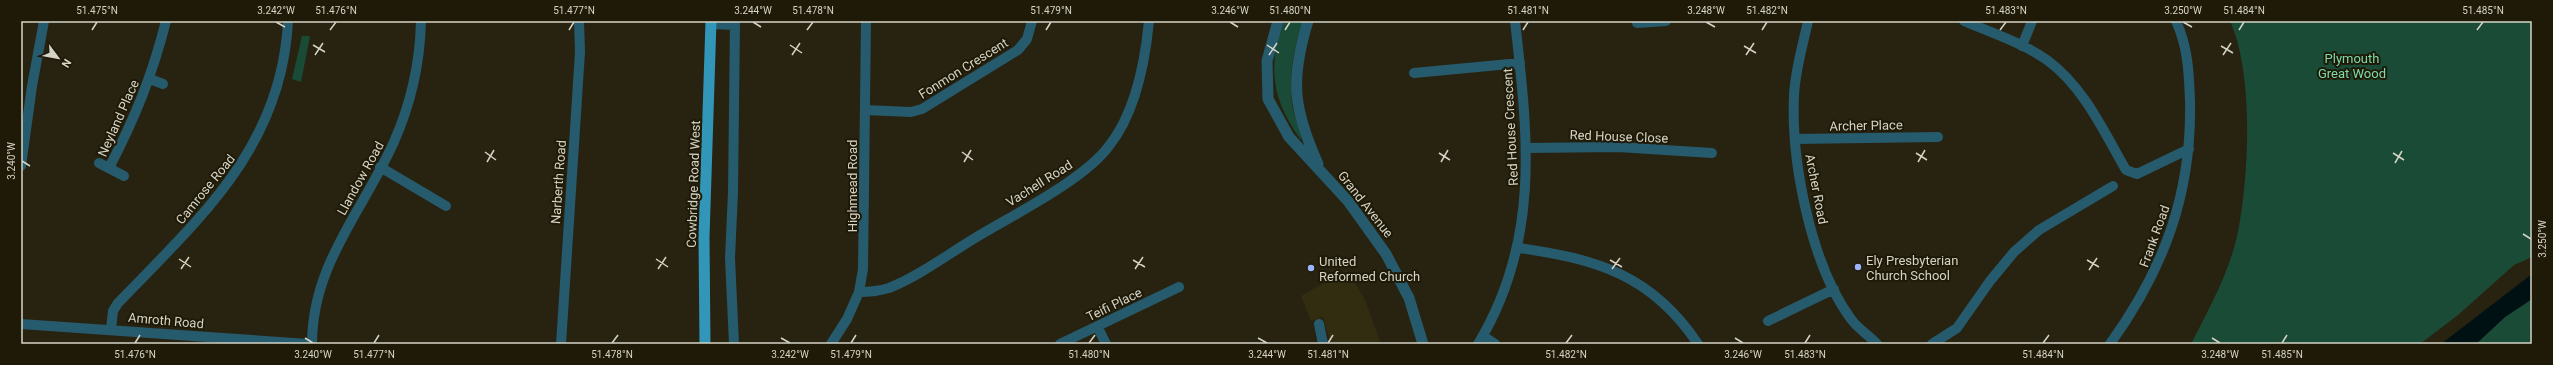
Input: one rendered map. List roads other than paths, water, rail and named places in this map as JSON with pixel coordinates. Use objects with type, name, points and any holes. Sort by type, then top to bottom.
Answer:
[{"type":"highway","name":"Cowbridge Road West","points":[[705,344],[704,237],[711,23]]},
{"type":"street","points":[[21,166],[32,86],[44,21]]},
{"type":"street","name":"Neyland Place","points":[[109,168],[132,124],[150,79],[166,21]]},
{"type":"street","name":"Camrose Road","points":[[111,329],[114,311],[118,302],[205,213],[250,152],[277,86],[287,48],[288,21]]},
{"type":"street","name":"Llandow Road","points":[[312,344],[312,318],[318,292],[338,245],[393,145],[418,74],[421,21]]},
{"type":"street","name":"Narberth Road","points":[[561,344],[580,52],[578,21]]},
{"type":"street","name":"Highmead Road","points":[[831,344],[848,319],[859,292],[864,269],[866,21]]},
{"type":"street","name":"Fonmon Crescent","points":[[865,110],[911,112],[922,109],[1018,50],[1027,39],[1032,21]]},
{"type":"street","name":"Vachell Road","points":[[859,292],[888,288],[912,276],[1044,196],[1096,161],[1117,135],[1130,107],[1146,48],[1149,21]]},
{"type":"street","name":"Grand Avenue","points":[[1278,21],[1267,62],[1268,99],[1289,138],[1321,170],[1361,217],[1386,254],[1409,298],[1423,344]]},
{"type":"street","name":"Grand Avenue","points":[[1308,21],[1301,46],[1296,86],[1303,130],[1321,170]]},
{"type":"street","name":"Red House Crescent","points":[[1481,340],[1506,289],[1519,248],[1526,186],[1526,148],[1520,63],[1515,21]]},
{"type":"street","points":[[1637,21],[1637,23],[1666,21]]},
{"type":"street","name":"Archer Road","points":[[1808,21],[1794,94],[1795,139],[1806,209],[1817,251],[1834,289],[1852,321],[1877,344]]},
{"type":"street","points":[[1964,21],[2022,46],[2047,60],[2077,90],[2126,170],[2131,173],[2137,174],[2189,149]]},
{"type":"street","points":[[2022,46],[2032,21]]},
{"type":"street","name":"Frank Road","points":[[2110,344],[2152,279],[2164,252],[2179,206],[2189,149],[2190,79],[2187,52],[2176,21]]},
{"type":"street","name":"Cowbridge Road West","points":[[711,23],[735,23],[733,192],[730,258],[734,344]]},
{"type":"street","points":[[1414,73],[1520,63]]},
{"type":"street","name":"Neyland Place","points":[[150,79],[162,84]]},
{"type":"street","name":"Archer Place","points":[[1795,139],[1938,137]]},
{"type":"street","name":"Red House Close","points":[[1526,148],[1618,147],[1712,153]]},
{"type":"street","name":"Neyland Place","points":[[99,163],[124,176]]},
{"type":"street","points":[[380,167],[446,206]]},
{"type":"street","points":[[1932,344],[1957,328],[1990,281],[2024,243],[2039,230],[2113,186]]},
{"type":"street","points":[[1519,248],[1581,259],[1624,276],[1662,300],[1686,327],[1698,344]]},
{"type":"street","name":"Teifi Place","points":[[1060,344],[1179,287]]},
{"type":"street","points":[[1768,322],[1834,289]]},
{"type":"street","name":"Amroth Road","points":[[21,324],[111,329],[308,344]]},
{"type":"street","points":[[1319,324],[1323,344]]},
{"type":"street","points":[[1097,326],[1106,344]]},
{"type":"street","points":[[1481,340],[1495,344]]},
{"type":"place","name":"Ely Presbyterian Church School","points":[[1858,267]]},
{"type":"place","name":"United Reformed Church","points":[[1311,268]]},
{"type":"park label","name":"Plymouth Great Wood","points":[[2352,66]]}]
